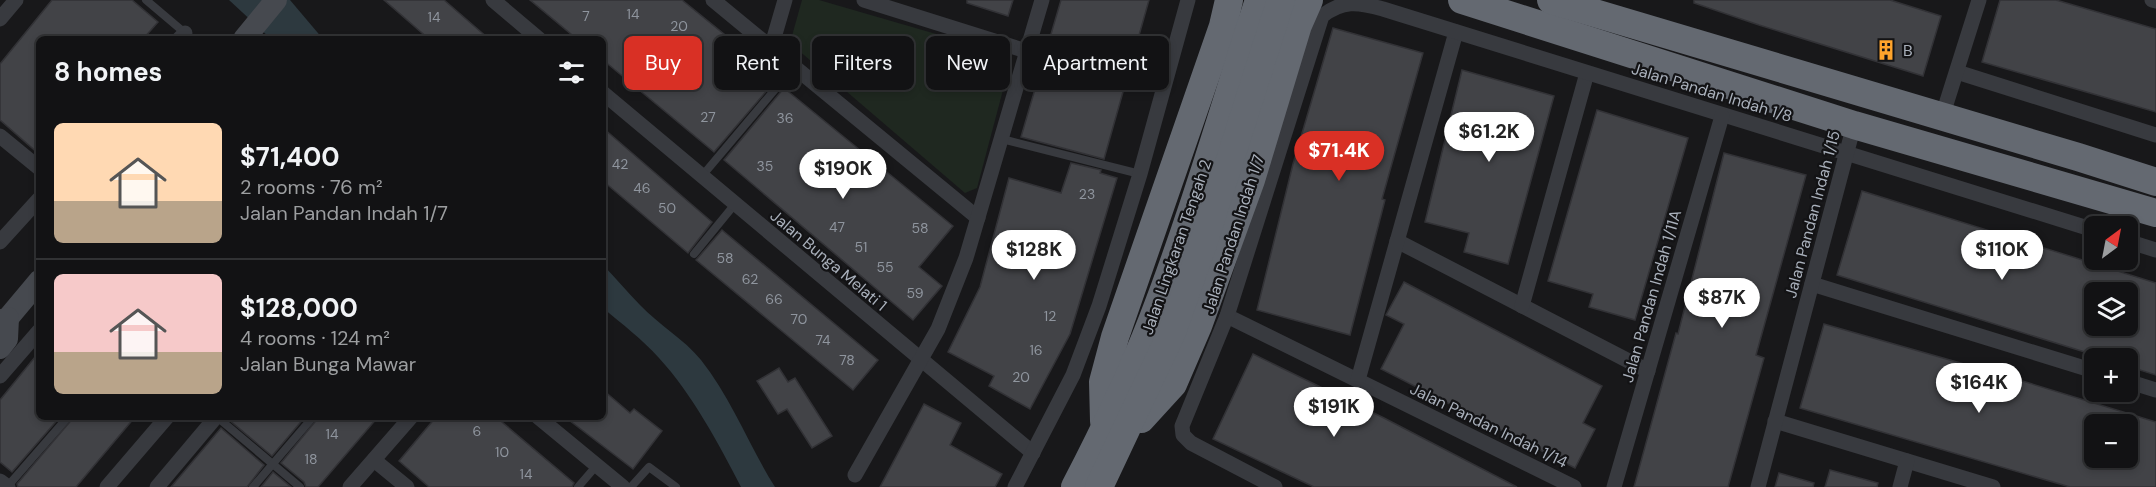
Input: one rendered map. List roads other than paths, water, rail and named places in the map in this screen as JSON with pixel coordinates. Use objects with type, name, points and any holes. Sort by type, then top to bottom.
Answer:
[{"type":"highway","name":"Jalan Lingkaran Tengah 2","points":[[1099,487],[1114,434],[1175,259],[1258,0]]},
{"type":"highway","name":"Jalan Lingkaran Tengah 2","points":[[1075,487],[1114,434],[1172,332],[1203,244],[1281,0]]},
{"type":"highway","points":[[1462,0],[1690,73],[1851,139],[2072,188],[2156,213]]},
{"type":"highway","points":[[1551,0],[2156,182]]},
{"type":"highway","points":[[1614,0],[1779,51],[1820,68],[1854,90]]},
{"type":"highway","points":[[1226,13],[1115,337],[1104,382],[1114,434],[1173,384],[1198,326],[1309,14]]},
{"type":"main road","points":[[246,36],[276,0]]},
{"type":"main road","points":[[2078,157],[2156,172]]},
{"type":"main road","points":[[2072,188],[2156,226]]},
{"type":"main road","points":[[0,348],[7,339],[3,317],[36,284]]},
{"type":"street","points":[[0,19],[16,0]]},
{"type":"street","points":[[713,0],[756,36]]},
{"type":"street","points":[[774,36],[785,0]]},
{"type":"street","points":[[864,0],[1022,50]]},
{"type":"street","points":[[1031,36],[1042,0]]},
{"type":"street","points":[[1015,487],[1077,365],[1099,306],[1140,174],[1188,0]]},
{"type":"street","points":[[1942,117],[1979,0]]},
{"type":"street","points":[[2151,0],[2156,1]]},
{"type":"street","points":[[498,2],[536,36]]},
{"type":"street","name":"Jalan Pandan Indah 1/8","points":[[1309,14],[1342,2],[1384,4],[1456,32],[1722,116],[1851,139],[2084,226]]},
{"type":"street","name":"Jalan Pandan Indah 1/7","points":[[1275,487],[1191,443],[1183,435],[1182,426],[1227,316],[1309,14]]},
{"type":"street","points":[[1358,380],[1456,32]]},
{"type":"street","points":[[855,475],[921,361],[952,295],[966,258],[1022,66]]},
{"type":"street","points":[[800,72],[978,218]]},
{"type":"street","points":[[1957,72],[2156,135]]},
{"type":"street","points":[[1522,306],[1587,73]]},
{"type":"street","name":"Jalan Bunga Melati 1","points":[[606,96],[1033,453]]},
{"type":"street","name":"Jalan Pandan Indah 1/11A","points":[[1614,487],[1722,116]]},
{"type":"street","points":[[0,136],[36,166]]},
{"type":"street","name":"Jalan Pandan Indah 1/15","points":[[1758,487],[1851,139]]},
{"type":"street","points":[[0,243],[36,202]]},
{"type":"street","points":[[1397,241],[1648,372]]},
{"type":"street","points":[[2138,244],[2156,250]]},
{"type":"street","points":[[1812,284],[2084,368]]},
{"type":"street","name":"Jalan Pandan Indah 1/14","points":[[1227,316],[1574,487]]},
{"type":"street","points":[[0,376],[36,334]]},
{"type":"street","points":[[2138,384],[2156,390]]},
{"type":"street","points":[[107,487],[164,420]]},
{"type":"street","points":[[157,487],[213,420]]},
{"type":"street","points":[[350,487],[408,420]]},
{"type":"street","points":[[542,420],[623,487]]},
{"type":"street","points":[[1775,421],[1993,487]]},
{"type":"street","points":[[374,460],[407,487]]},
{"type":"street","points":[[1900,487],[1907,461]]},
{"type":"street","points":[[0,481],[8,487]]},
{"type":"lane","points":[[146,0],[182,36]]},
{"type":"lane","points":[[702,176],[775,90]]},
{"type":"lane","points":[[1002,139],[1140,174]]},
{"type":"lane","points":[[694,254],[735,204]]},
{"type":"lane","points":[[8,487],[65,420]]},
{"type":"lane","points":[[220,420],[300,487]]},
{"type":"lane","points":[[254,487],[311,420]]},
{"type":"lane","points":[[578,487],[597,465]]},
{"type":"lane","points":[[631,487],[649,467],[676,487]]},
{"type":"place","name":"B","points":[[1886,50]]}]
